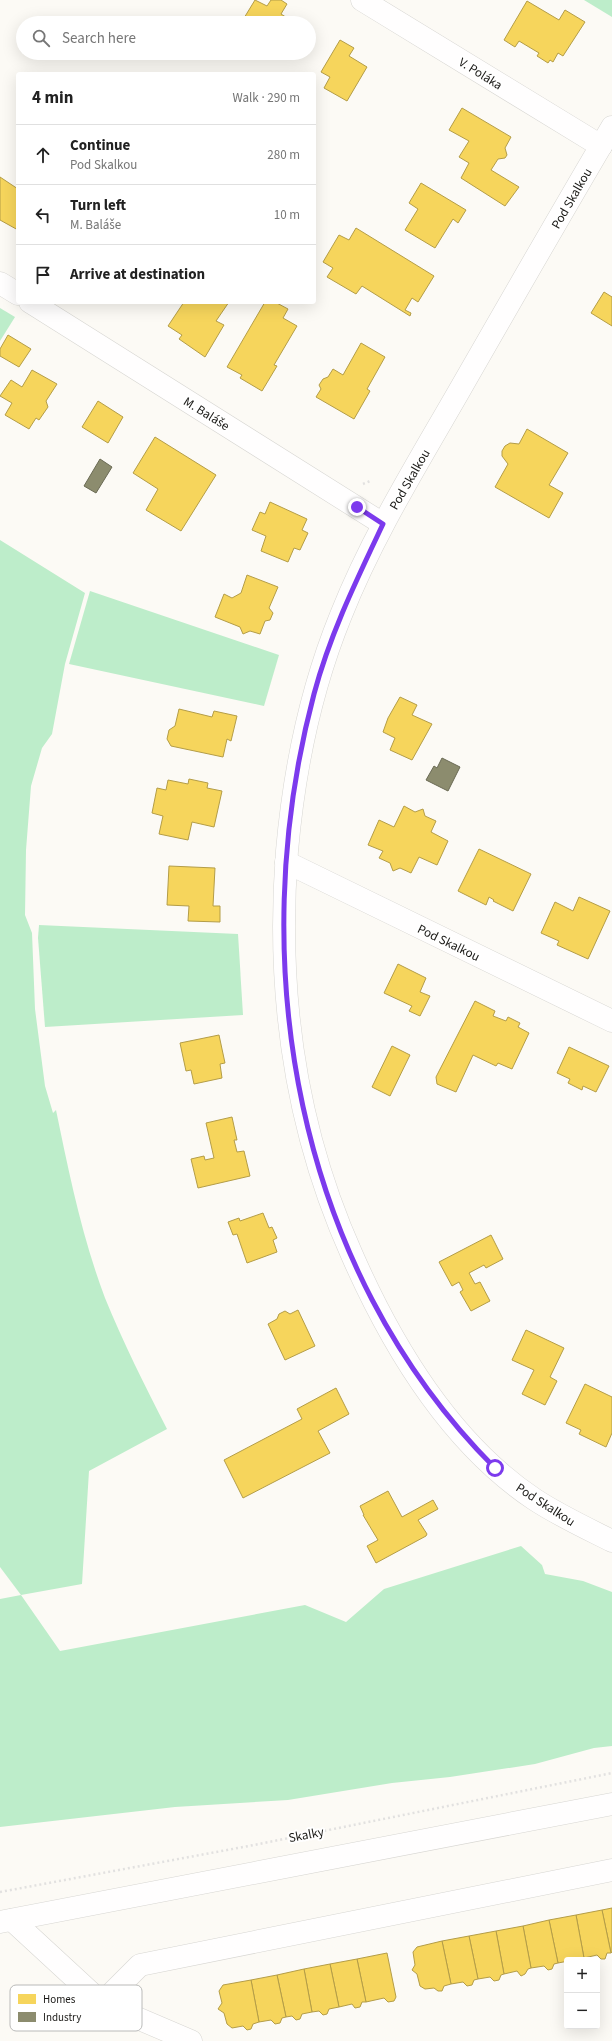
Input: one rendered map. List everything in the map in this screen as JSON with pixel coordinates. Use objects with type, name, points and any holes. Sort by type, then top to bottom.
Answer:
[{"type":"street","name":"V. Poláka","points":[[362,0],[600,146]]},
{"type":"street","name":"Pod Skalkou","points":[[612,127],[383,524],[340,618],[315,692],[296,775],[286,862],[284,894],[284,972],[290,1039],[297,1082],[306,1125],[325,1186],[340,1229],[358,1270],[402,1352],[447,1417],[470,1443],[495,1468],[533,1498],[612,1542]]},
{"type":"street","points":[[0,283],[16,293]]},
{"type":"street","name":"M. Baláše","points":[[33,304],[383,524]]},
{"type":"street","name":"Pod Skalkou","points":[[286,862],[612,1021]]},
{"type":"street","points":[[6,1921],[612,1804]]},
{"type":"street","points":[[120,1985],[140,1965],[612,1870]]},
{"type":"street","points":[[6,1921],[81,1985]]},
{"type":"street","points":[[142,2020],[192,2041]]},
{"type":"path","name":"Skalky","points":[[0,1892],[262,1843],[612,1773]]},
{"type":"green space","points":[[584,0],[612,0],[612,17]]},
{"type":"green space","points":[[0,308],[15,317],[0,341]]},
{"type":"green space","points":[[0,540],[85,593],[65,664],[52,734],[42,748],[31,786],[26,850],[25,915],[32,933],[35,1009],[45,1086],[53,1113],[56,1110],[71,1181],[89,1252],[105,1298],[119,1331],[167,1429],[89,1471],[82,1584],[21,1595],[0,1567]]},
{"type":"green space","points":[[90,591],[279,655],[264,706],[69,664]]},
{"type":"green space","points":[[39,925],[238,934],[243,1015],[45,1027],[38,938]]},
{"type":"green space","points":[[521,1546],[542,1565],[545,1574],[583,1581],[612,1592],[612,1746],[594,1748],[535,1764],[450,1777],[392,1783],[288,1800],[175,1807],[0,1827],[0,1599],[21,1595],[60,1651],[305,1605],[346,1622],[384,1589]]},
{"type":"building: Homes","points":[[255,0],[267,6],[271,0],[281,0],[287,4],[281,14],[284,16],[245,16]]},
{"type":"building: Homes","points":[[527,1],[559,20],[565,10],[585,22],[563,56],[558,53],[553,62],[550,60],[548,63],[537,56],[539,53],[519,41],[515,47],[504,40]]},
{"type":"building: Homes","points":[[340,40],[354,48],[349,56],[367,67],[347,101],[324,88],[330,77],[321,72]]},
{"type":"building: Homes","points":[[462,108],[511,137],[505,148],[507,155],[505,158],[498,159],[491,170],[519,187],[505,206],[461,178],[469,163],[459,157],[469,141],[449,130]]},
{"type":"building: Homes","points":[[0,177],[16,188],[16,229],[0,220]]},
{"type":"building: Homes","points":[[421,183],[466,210],[458,223],[453,219],[435,248],[405,230],[418,209],[409,203]]},
{"type":"building: Homes","points":[[356,228],[434,276],[418,302],[412,298],[405,310],[411,313],[410,316],[362,286],[356,294],[327,277],[333,268],[323,262],[339,235],[349,240]]},
{"type":"building: Homes","points":[[604,292],[612,297],[612,326],[591,313]]},
{"type":"building: Homes","points":[[183,304],[228,304],[216,321],[224,325],[205,357],[179,339],[182,335],[168,326]]},
{"type":"building: Homes","points":[[264,304],[279,304],[288,309],[283,318],[297,326],[274,365],[277,366],[262,391],[240,378],[242,375],[227,367]]},
{"type":"building: Homes","points":[[8,335],[31,349],[19,367],[0,356],[0,349]]},
{"type":"building: Homes","points":[[361,343],[385,357],[367,389],[370,391],[354,419],[316,397],[321,389],[319,385],[323,379],[328,377],[333,369],[343,375]]},
{"type":"building: Homes","points":[[32,370],[57,384],[46,401],[48,407],[39,420],[36,418],[29,429],[5,415],[12,403],[0,396],[11,380],[22,387]]},
{"type":"building: Homes","points":[[98,401],[123,417],[108,443],[82,427]]},
{"type":"building: Homes","points":[[527,429],[568,453],[549,485],[563,493],[549,518],[495,487],[508,464],[502,456],[502,451],[505,446],[510,443],[519,444]]},
{"type":"building: Homes","points":[[155,437],[216,475],[181,531],[146,510],[158,489],[133,473]]},
{"type":"building: Homes","points":[[270,502],[307,519],[302,530],[308,533],[300,550],[294,548],[288,562],[261,551],[266,536],[252,530],[260,512],[265,514]]},
{"type":"building: Homes","points":[[247,575],[278,587],[269,608],[273,613],[270,620],[265,621],[260,634],[250,631],[243,634],[240,627],[215,617],[224,594],[232,598],[241,593]]},
{"type":"building: Homes","points":[[400,697],[417,705],[412,715],[432,724],[412,760],[390,750],[395,738],[383,732],[388,718]]},
{"type":"building: Homes","points":[[179,709],[212,717],[214,711],[237,716],[231,741],[227,739],[223,757],[171,746],[167,739],[169,730],[175,726]]},
{"type":"building: Homes","points":[[189,779],[208,783],[207,788],[222,791],[214,827],[192,822],[188,840],[159,834],[163,816],[152,813],[157,788],[166,790],[168,780],[188,784]]},
{"type":"building: Homes","points":[[404,806],[415,812],[423,809],[425,816],[436,821],[431,832],[448,841],[437,865],[419,857],[411,873],[400,868],[393,871],[390,863],[379,858],[383,851],[368,845],[379,820],[394,827]]},
{"type":"building: Homes","points":[[479,849],[531,874],[513,911],[493,901],[494,900],[489,897],[486,905],[458,891]]},
{"type":"building: Homes","points":[[169,866],[215,868],[213,906],[220,906],[220,922],[188,921],[189,906],[167,905]]},
{"type":"building: Homes","points":[[579,897],[610,911],[588,959],[557,945],[559,941],[541,933],[555,902],[573,911]]},
{"type":"building: Homes","points":[[398,964],[426,978],[420,992],[430,996],[420,1016],[409,1011],[412,1006],[384,993]]},
{"type":"building: Homes","points":[[475,1001],[495,1011],[493,1016],[506,1021],[508,1017],[520,1023],[518,1027],[529,1033],[512,1069],[498,1063],[496,1066],[473,1055],[456,1092],[437,1084],[436,1077]]},
{"type":"building: Homes","points":[[219,1035],[225,1063],[220,1064],[222,1078],[194,1084],[191,1070],[186,1071],[180,1043]]},
{"type":"building: Homes","points":[[392,1046],[410,1055],[390,1096],[372,1087]]},
{"type":"building: Homes","points":[[569,1047],[609,1066],[596,1092],[583,1086],[582,1090],[568,1083],[570,1079],[557,1073]]},
{"type":"building: Homes","points":[[232,1117],[237,1140],[234,1140],[237,1152],[244,1151],[250,1176],[198,1188],[191,1159],[204,1156],[205,1160],[214,1158],[206,1123]]},
{"type":"building: Homes","points":[[263,1213],[269,1228],[272,1227],[277,1238],[273,1240],[277,1252],[247,1263],[237,1234],[233,1235],[228,1222],[239,1218],[240,1221]]},
{"type":"building: Homes","points":[[491,1235],[503,1259],[486,1268],[484,1265],[469,1273],[475,1284],[480,1282],[490,1301],[471,1311],[460,1292],[463,1290],[459,1282],[452,1286],[439,1262]]},
{"type":"building: Homes","points":[[298,1310],[315,1346],[285,1360],[268,1324],[277,1319],[279,1314],[285,1311],[290,1314]]},
{"type":"building: Homes","points":[[526,1330],[564,1348],[550,1377],[557,1381],[545,1405],[522,1394],[534,1370],[512,1360]]},
{"type":"building: Homes","points":[[585,1384],[612,1397],[612,1433],[606,1447],[579,1434],[581,1430],[566,1423]]},
{"type":"building: Homes","points":[[336,1388],[349,1414],[318,1431],[330,1453],[243,1498],[224,1460],[302,1419],[297,1409]]},
{"type":"building: Homes","points":[[388,1491],[402,1517],[433,1500],[438,1509],[418,1520],[427,1534],[426,1536],[376,1563],[367,1546],[378,1540],[363,1515],[360,1506]]},
{"type":"building: Homes","points":[[612,1908],[612,1952],[611,1953],[602,1910]]},
{"type":"building: Homes","points":[[602,1910],[611,1953],[607,1953],[605,1959],[601,1959],[597,1955],[584,1957],[576,1915]]},
{"type":"building: Homes","points":[[576,1915],[584,1957],[564,1957],[564,1962],[558,1963],[549,1920]]},
{"type":"building: Homes","points":[[549,1920],[558,1963],[554,1964],[552,1969],[548,1970],[544,1966],[531,1968],[523,1926]]},
{"type":"building: Homes","points":[[523,1926],[531,1968],[521,1976],[517,1971],[504,1974],[496,1931]]},
{"type":"building: Homes","points":[[496,1931],[504,1974],[501,1975],[499,1980],[494,1981],[490,1977],[478,1979],[469,1936]]},
{"type":"building: Homes","points":[[469,1936],[478,1979],[474,1980],[472,1985],[467,1986],[463,1982],[451,1984],[442,1941]]},
{"type":"building: Homes","points":[[442,1941],[451,1984],[444,1986],[442,1991],[438,1991],[434,1988],[425,1989],[420,1986],[417,1974],[412,1970],[415,1965],[413,1952],[417,1947]]},
{"type":"building: Homes","points":[[387,1953],[396,1997],[394,2001],[388,2002],[384,1998],[366,2002],[357,1959]]},
{"type":"building: Homes","points":[[357,1959],[366,2002],[362,2002],[360,2007],[355,2008],[352,2004],[339,2007],[330,1964]]},
{"type":"building: Homes","points":[[330,1964],[339,2007],[329,2009],[327,2014],[323,2015],[319,2011],[312,2012],[304,1969]]},
{"type":"building: Homes","points":[[304,1969],[312,2012],[302,2014],[300,2019],[296,2020],[292,2016],[286,2017],[277,1975]]},
{"type":"building: Homes","points":[[277,1975],[286,2017],[282,2018],[280,2023],[275,2024],[271,2020],[259,2022],[251,1980]]},
{"type":"building: Homes","points":[[251,1980],[259,2022],[253,2024],[251,2029],[247,2030],[243,2026],[232,2028],[227,2024],[224,2013],[218,2009],[222,2003],[219,1991],[223,1985]]},
{"type":"building: Industry","points":[[100,459],[112,467],[96,493],[84,486]]},
{"type":"building: Industry","points":[[442,758],[460,767],[448,791],[426,780],[434,766],[437,768]]},
{"type":"route","points":[[357,507],[383,524],[340,618],[328,651],[304,733],[296,775],[290,816],[284,894],[283,933],[286,1006],[290,1039],[306,1125],[340,1229],[358,1270],[398,1346],[422,1382],[447,1417],[495,1468]]}]
